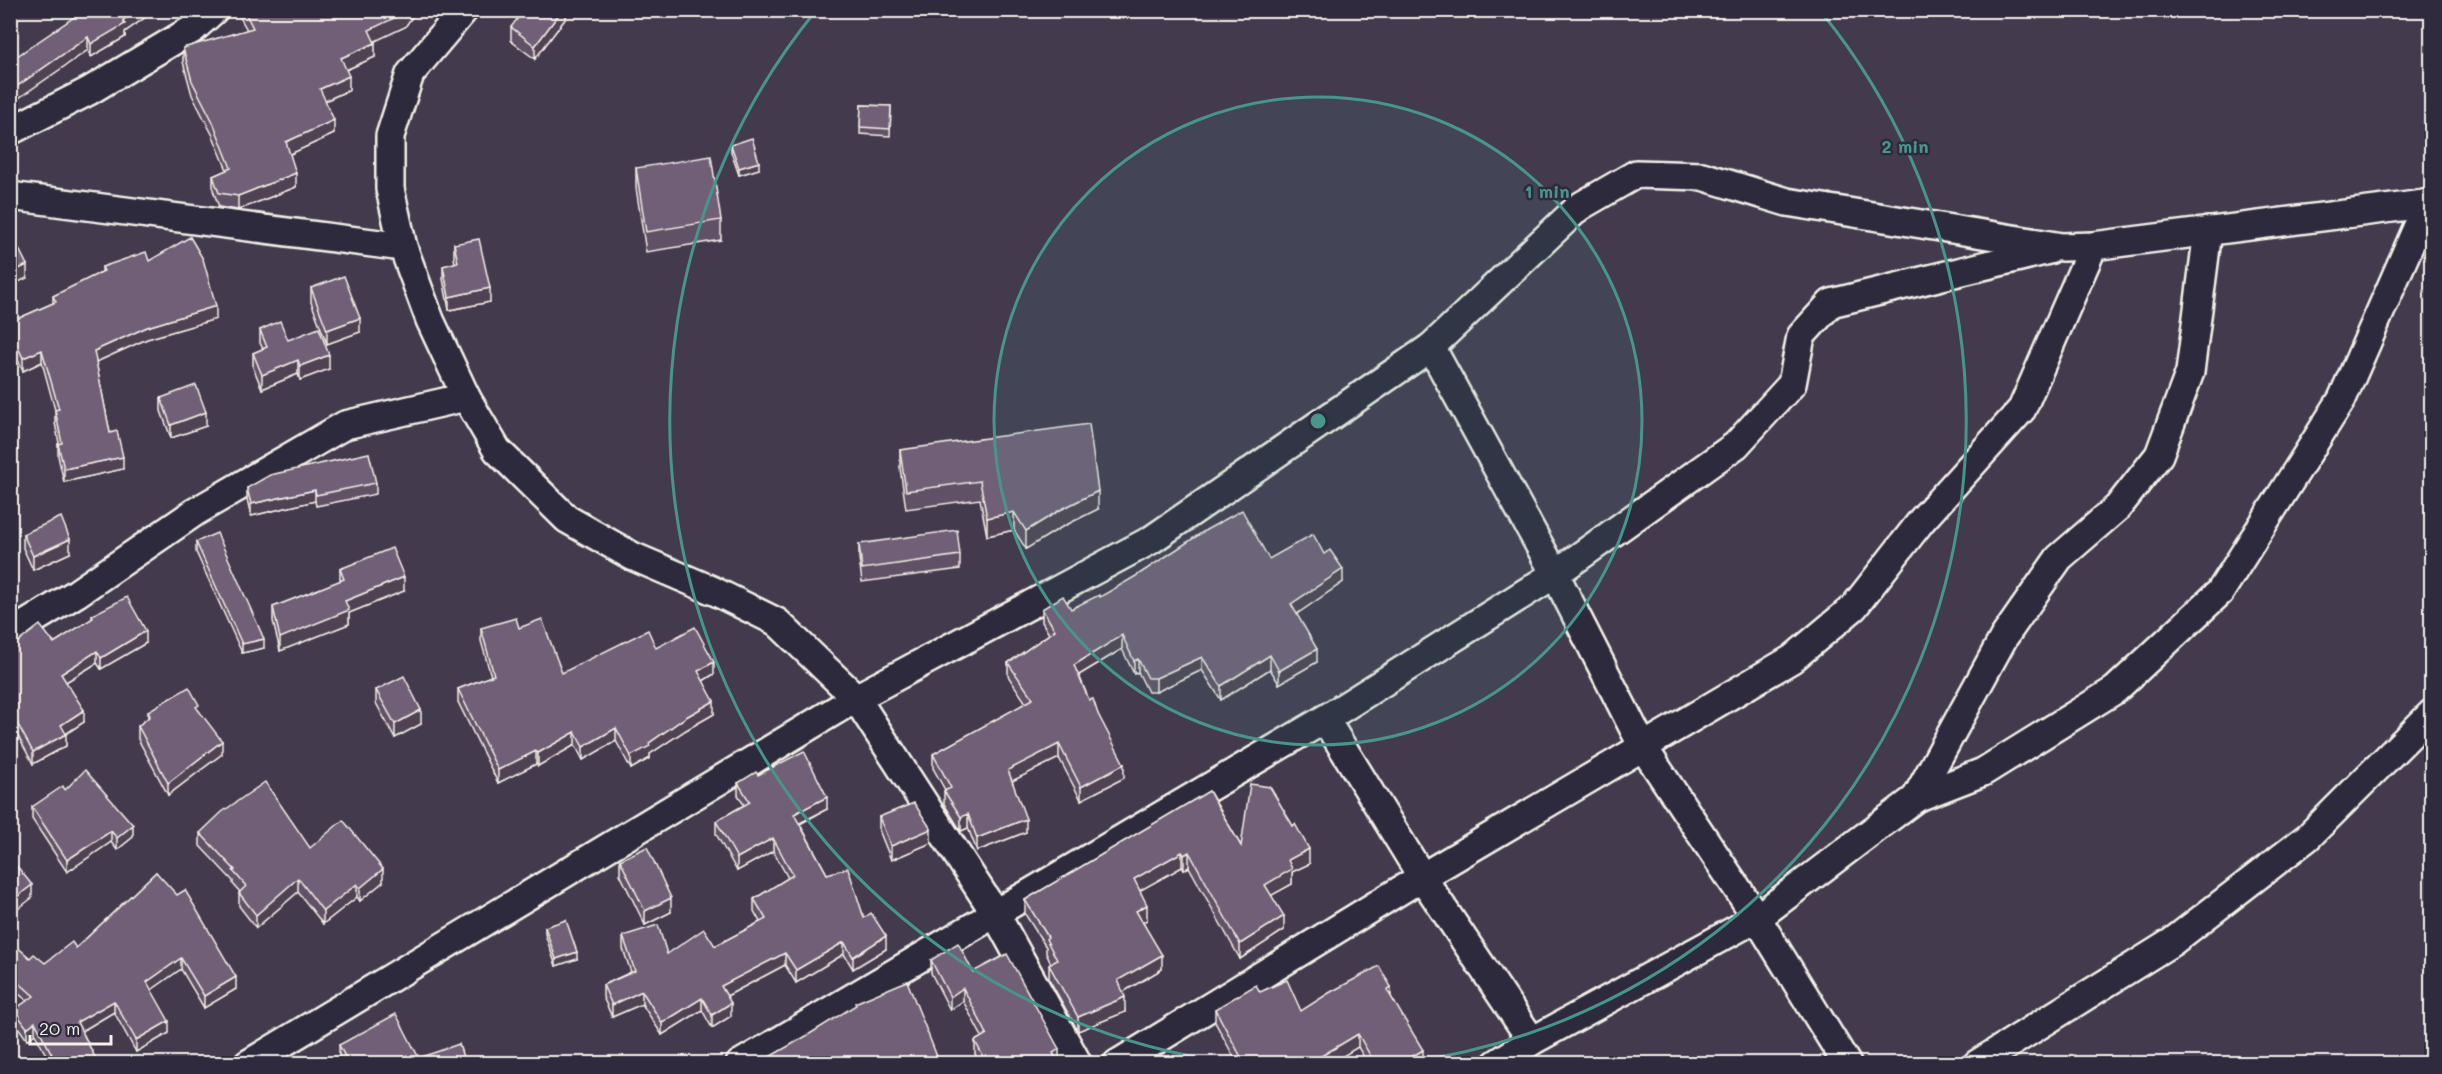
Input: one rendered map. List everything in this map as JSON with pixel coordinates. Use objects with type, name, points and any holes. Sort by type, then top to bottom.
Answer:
[{"type":"street","points":[[10,131],[89,91],[193,29],[214,10]]},
{"type":"street","points":[[464,10],[410,74],[390,136],[390,189],[403,247],[430,320],[466,397],[497,450],[567,519],[632,556],[714,591],[777,622],[856,698],[995,914],[1078,1064]]},
{"type":"street","points":[[248,1064],[856,698],[1150,540],[1431,347],[1579,207],[1636,174],[1702,176],[1787,202],[2062,247],[2093,246],[2430,203]]},
{"type":"street","points":[[10,196],[403,247]]},
{"type":"street","points":[[1496,1064],[1532,1041],[1757,918],[1916,798],[1983,772],[2115,690],[2220,592],[2342,399],[2430,203]]},
{"type":"street","points":[[1916,798],[2004,637],[2059,558],[2118,507],[2159,456],[2190,372],[2208,231]]},
{"type":"street","points":[[1117,1064],[1422,877],[1792,660],[1854,607],[1922,520],[2022,409],[2093,246]]},
{"type":"street","points":[[740,1064],[1325,719],[1555,574],[1736,445],[1792,384],[1801,336],[1831,303],[2062,247]]},
{"type":"street","points":[[1431,347],[1555,574],[1643,747],[1757,918],[1847,1064]]},
{"type":"street","points":[[10,634],[77,593],[195,512],[345,425],[466,397]]},
{"type":"street","points":[[1977,1064],[2172,942],[2308,837],[2432,713]]},
{"type":"street","points":[[1325,719],[1422,877],[1532,1041]]},
{"type":"building","points":[[78,10],[137,10],[123,20],[125,24],[91,44],[88,37],[10,91],[10,61],[80,13]]},
{"type":"building","points":[[244,10],[407,10],[369,30],[375,43],[341,58],[349,76],[320,89],[334,120],[286,142],[296,173],[238,196],[219,193],[213,176],[231,168],[213,122],[192,81],[183,48],[253,28]]},
{"type":"building","points":[[524,10],[562,10],[535,46],[511,27]]},
{"type":"building","points":[[861,105],[891,106],[890,129],[860,127]]},
{"type":"building","points":[[752,138],[759,162],[739,168],[731,145]]},
{"type":"building","points":[[711,156],[721,220],[646,232],[636,168]]},
{"type":"building","points":[[190,237],[203,259],[216,306],[147,327],[94,351],[110,433],[117,431],[123,457],[64,469],[58,444],[62,443],[55,410],[59,409],[42,350],[23,358],[10,330],[10,322],[56,302],[53,296],[104,271],[102,267],[146,252],[149,261]]},
{"type":"building","points":[[479,239],[490,288],[449,297],[443,266],[458,262],[454,244]]},
{"type":"building","points":[[15,241],[27,265],[10,273],[10,243]]},
{"type":"building","points":[[344,276],[360,318],[327,330],[311,288]]},
{"type":"building","points":[[280,321],[288,340],[319,328],[329,355],[300,366],[298,360],[262,375],[253,353],[267,347],[260,330]]},
{"type":"building","points":[[196,385],[206,412],[171,425],[161,398]]},
{"type":"building","points":[[1089,424],[1098,491],[1060,510],[1026,531],[1014,512],[987,518],[980,481],[906,491],[900,450]]},
{"type":"building","points":[[369,453],[376,483],[316,495],[315,490],[251,504],[247,488],[270,475]]},
{"type":"building","points":[[1242,510],[1269,559],[1313,534],[1324,554],[1330,550],[1343,569],[1291,604],[1317,649],[1279,671],[1270,655],[1221,686],[1202,657],[1156,678],[1148,678],[1138,659],[1134,661],[1122,635],[1074,665],[1089,700],[1093,699],[1098,714],[1124,764],[1081,787],[1059,744],[1008,770],[1026,819],[977,838],[968,814],[961,817],[944,791],[951,788],[933,754],[1033,699],[1008,663],[1055,630],[1042,609],[1063,596],[1071,609],[1099,595],[1100,597]]},
{"type":"building","points":[[61,517],[70,539],[33,556],[23,534]]},
{"type":"building","points":[[957,530],[960,555],[862,569],[859,544]]},
{"type":"building","points":[[217,533],[264,639],[242,644],[196,542]]},
{"type":"building","points":[[392,548],[404,577],[345,601],[349,610],[280,638],[273,607],[344,579],[340,569]]},
{"type":"building","points":[[127,597],[146,631],[101,658],[97,651],[61,674],[84,710],[61,725],[66,734],[33,752],[10,710],[10,648],[40,625],[54,643],[93,618],[92,615]]},
{"type":"building","points":[[516,618],[519,628],[542,619],[562,673],[648,630],[656,648],[695,627],[714,662],[698,671],[714,701],[649,743],[650,746],[631,756],[616,728],[583,747],[575,732],[538,753],[536,751],[498,770],[458,689],[494,675],[481,628]]},
{"type":"building","points":[[404,676],[421,710],[395,724],[376,690]]},
{"type":"building","points":[[189,687],[199,705],[196,707],[222,741],[168,783],[138,726],[150,716],[148,711]]},
{"type":"building","points":[[804,751],[827,797],[794,814],[827,874],[848,868],[864,918],[871,913],[886,936],[853,957],[844,942],[796,970],[785,953],[721,986],[731,1003],[712,1015],[702,998],[662,1023],[642,991],[612,1005],[603,985],[635,971],[623,936],[658,925],[667,954],[704,929],[715,946],[766,919],[754,899],[793,875],[773,838],[737,858],[716,821],[750,802],[738,783],[756,772],[758,775]]},
{"type":"building","points":[[85,770],[133,825],[117,838],[111,831],[67,860],[32,807],[63,786],[65,790]]},
{"type":"building","points":[[265,782],[310,848],[343,820],[383,869],[360,888],[357,884],[323,911],[298,878],[256,915],[239,893],[246,886],[233,871],[235,870],[200,833],[222,812]]},
{"type":"building","points":[[1250,784],[1270,787],[1309,849],[1288,860],[1292,869],[1265,885],[1284,916],[1240,944],[1189,852],[1184,855],[1182,852],[1134,879],[1147,905],[1136,911],[1162,955],[1118,980],[1125,997],[1078,1017],[1049,965],[1057,960],[1046,939],[1048,937],[1025,900],[1209,791],[1241,846]]},
{"type":"building","points":[[914,803],[931,829],[891,846],[879,817]]},
{"type":"building","points":[[647,847],[671,898],[645,911],[620,860]]},
{"type":"building","points":[[10,858],[32,885],[10,902]]},
{"type":"building","points":[[156,872],[177,895],[185,890],[236,977],[204,996],[181,958],[147,982],[169,1021],[136,1040],[114,1001],[77,1022],[98,1063],[57,1064],[35,1022],[27,1028],[14,1010],[34,996],[10,975],[10,941],[30,958],[34,954],[45,963],[72,942],[76,948]]},
{"type":"building","points":[[566,920],[577,952],[556,959],[545,927]]},
{"type":"building","points":[[958,943],[973,972],[1007,954],[1059,1049],[1053,1053],[1059,1064],[1011,1064],[1009,1060],[1003,1064],[987,1064],[975,1041],[987,1034],[963,988],[950,997],[931,960]]},
{"type":"building","points":[[1379,966],[1391,987],[1387,990],[1423,1050],[1400,1064],[1375,1064],[1358,1034],[1308,1064],[1223,1064],[1241,1057],[1215,1009],[1256,985],[1260,992],[1287,980],[1301,1011]]},
{"type":"building","points":[[907,981],[940,1064],[757,1064],[808,1035],[856,1005],[855,1003]]},
{"type":"building","points":[[396,1014],[419,1058],[459,1044],[465,1064],[349,1064],[339,1045]]}]
